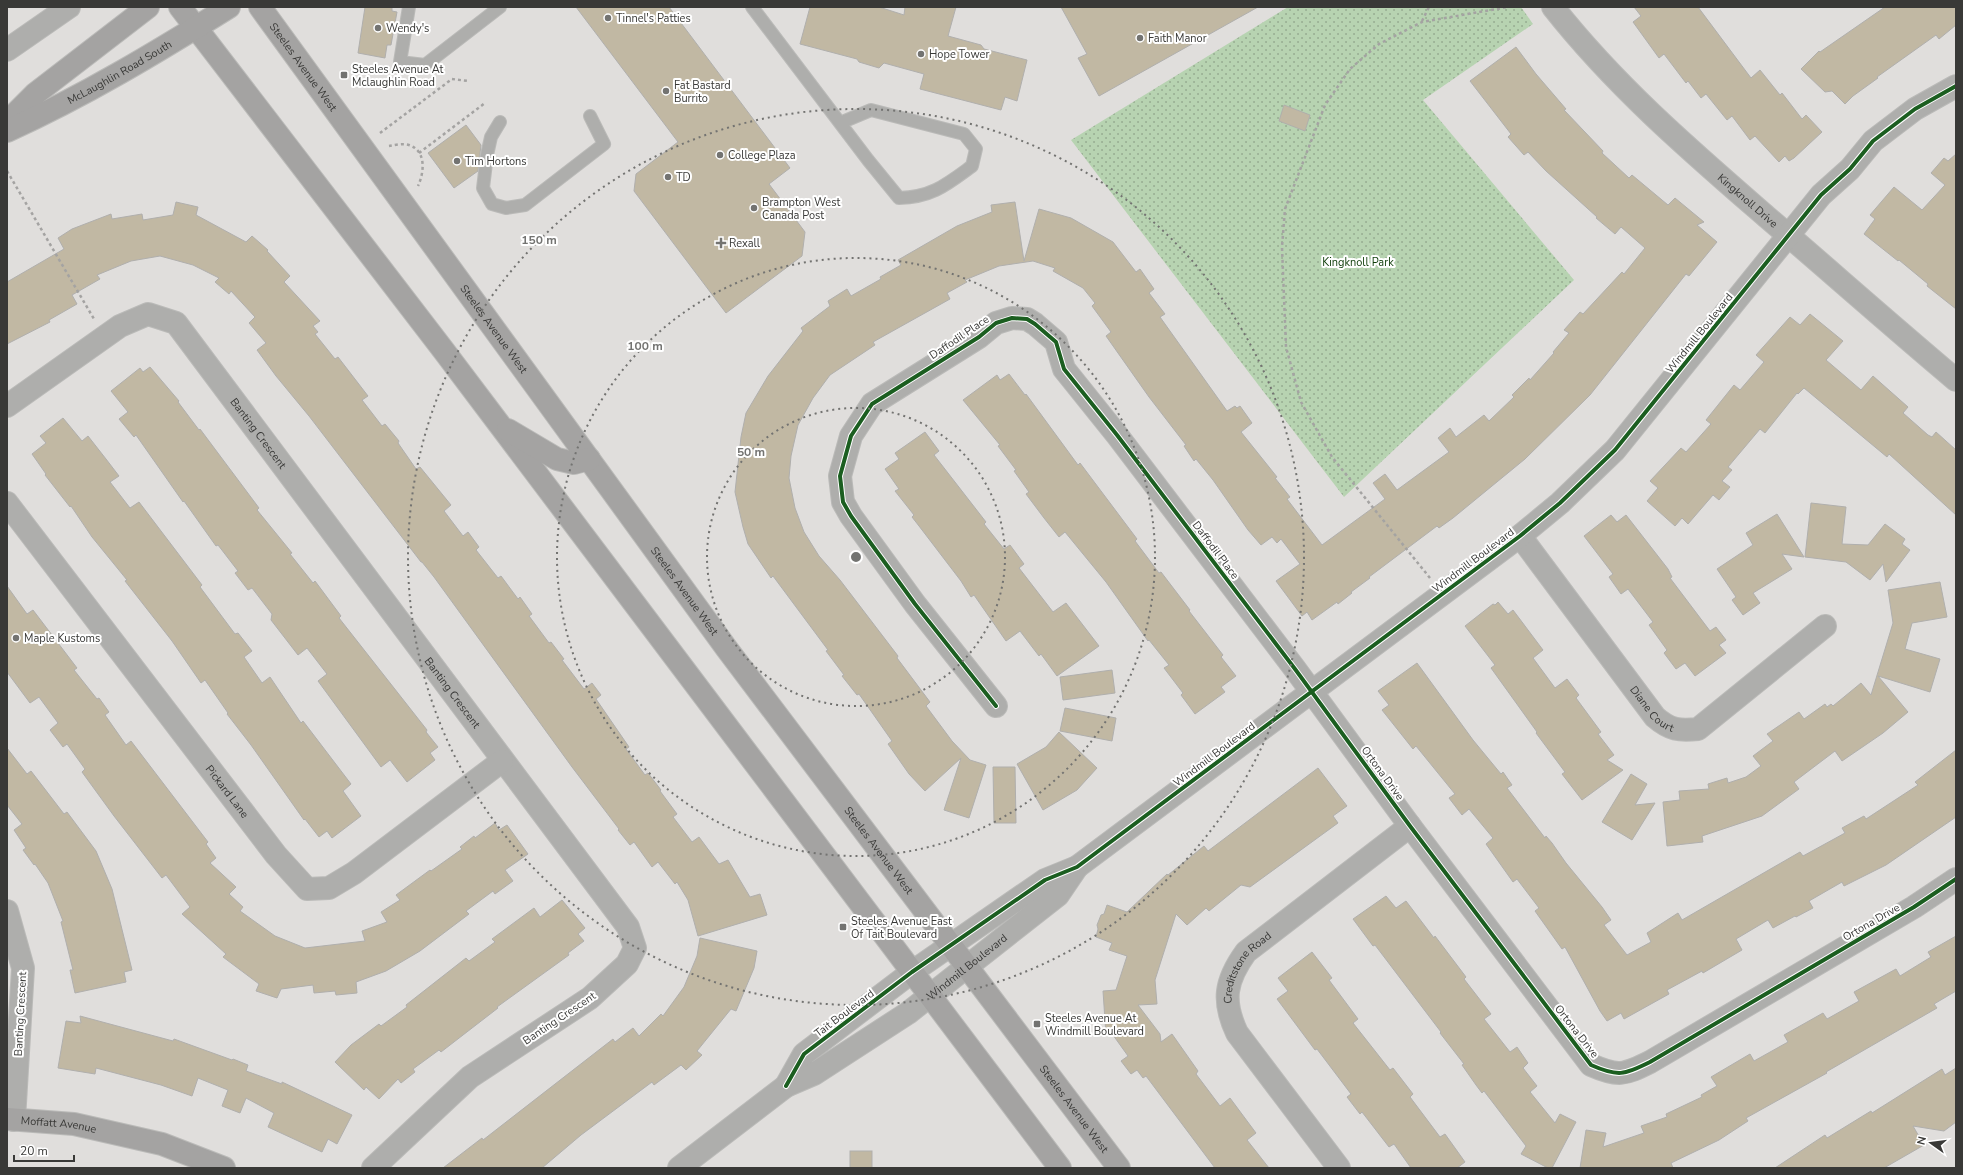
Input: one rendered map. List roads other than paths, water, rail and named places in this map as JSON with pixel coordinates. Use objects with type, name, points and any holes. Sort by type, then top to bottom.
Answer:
[{"type":"main road","points":[[7,122],[35,94],[148,7]]},
{"type":"main road","points":[[180,7],[500,426],[918,968],[930,996],[1060,1168]]},
{"type":"main road","name":"McLaughlin Road South","points":[[7,131],[50,112],[169,45],[229,7]]},
{"type":"main road","name":"Steeles Avenue West","points":[[260,7],[727,649],[1119,1168]]},
{"type":"main road","points":[[500,426],[557,458],[574,463],[589,459]]},
{"type":"main road","name":"Moffatt Avenue","points":[[10,1120],[74,1124],[89,1127],[162,1144],[224,1168]]},
{"type":"street","points":[[7,50],[69,7]]},
{"type":"street","name":"Kingknoll Drive","points":[[1564,11],[1595,58],[1626,91],[1701,160],[1956,380]]},
{"type":"street","name":"Windmill Boulevard","points":[[918,968],[1045,880],[1077,867],[1520,536],[1560,503],[1615,450],[1822,195],[1850,169],[1873,141],[1915,109],[1956,86]]},
{"type":"street","name":"Banting Crescent","points":[[7,406],[120,326],[148,314],[176,323],[502,761],[628,927],[635,948],[627,964],[590,998],[470,1077],[373,1168]]},
{"type":"street","name":"Daffodil Place","points":[[996,706],[915,604],[851,516],[843,502],[840,476],[851,436],[872,404],[979,337],[996,323],[1012,318],[1027,319],[1048,334],[1056,342],[1064,368],[1117,435],[1312,691]]},
{"type":"street","name":"Pickard Lane","points":[[7,503],[276,856],[307,889],[329,888],[354,873],[502,761]]},
{"type":"street","name":"Diane Court","points":[[1520,536],[1655,717],[1665,726],[1682,731],[1698,729],[1825,626]]},
{"type":"street","name":"Ortona Drive","points":[[1312,691],[1410,826],[1590,1065],[1610,1074],[1629,1072],[1650,1062],[1914,907],[1956,879]]},
{"type":"street","name":"Creditstone Road","points":[[1339,1168],[1237,1033],[1229,1016],[1228,997],[1230,979],[1246,952],[1410,826]]},
{"type":"street","name":"Windmill Boulevard","points":[[906,1014],[1058,895],[1077,867]]},
{"type":"street","name":"Banting Crescent","points":[[7,911],[23,968],[10,1120]]},
{"type":"street","name":"Tait Boulevard","points":[[786,1086],[804,1054],[918,968]]},
{"type":"street","name":"Tait Boulevard","points":[[679,1168],[786,1086],[814,1074],[906,1014]]},
{"type":"lane","points":[[409,7],[400,62],[425,65],[500,7]]},
{"type":"lane","points":[[752,7],[840,123],[899,198],[915,197],[939,190],[972,166],[976,149],[964,134],[871,110],[840,123]]},
{"type":"lane","points":[[500,122],[491,137],[483,188],[492,204],[506,208],[525,205],[604,144],[590,116]]},
{"type":"place","name":"Tinnel's Patties","points":[[608,18]]},
{"type":"place","name":"Wendy's","points":[[378,28]]},
{"type":"place","name":"Faith Manor","points":[[1140,38]]},
{"type":"place","name":"Hope Tower","points":[[921,54]]},
{"type":"place","name":"Steeles Avenue At Mclaughlin Road","points":[[344,75]]},
{"type":"place","name":"Fat Bastard Burrito","points":[[666,91]]},
{"type":"place","name":"College Plaza","points":[[720,155]]},
{"type":"place","name":"Tim Hortons","points":[[457,161]]},
{"type":"place","name":"TD","points":[[668,177]]},
{"type":"place","name":"Brampton West Canada Post","points":[[754,208]]},
{"type":"place","name":"Rexall","points":[[721,243]]},
{"type":"place","name":"Maple Kustoms","points":[[16,638]]},
{"type":"place","name":"Steeles Avenue East Of Tait Boulevard","points":[[843,927]]},
{"type":"place","name":"Steeles Avenue At Windmill Boulevard","points":[[1037,1024]]},
{"type":"park label","name":"Kingknoll Park","points":[[1358,262]]}]
